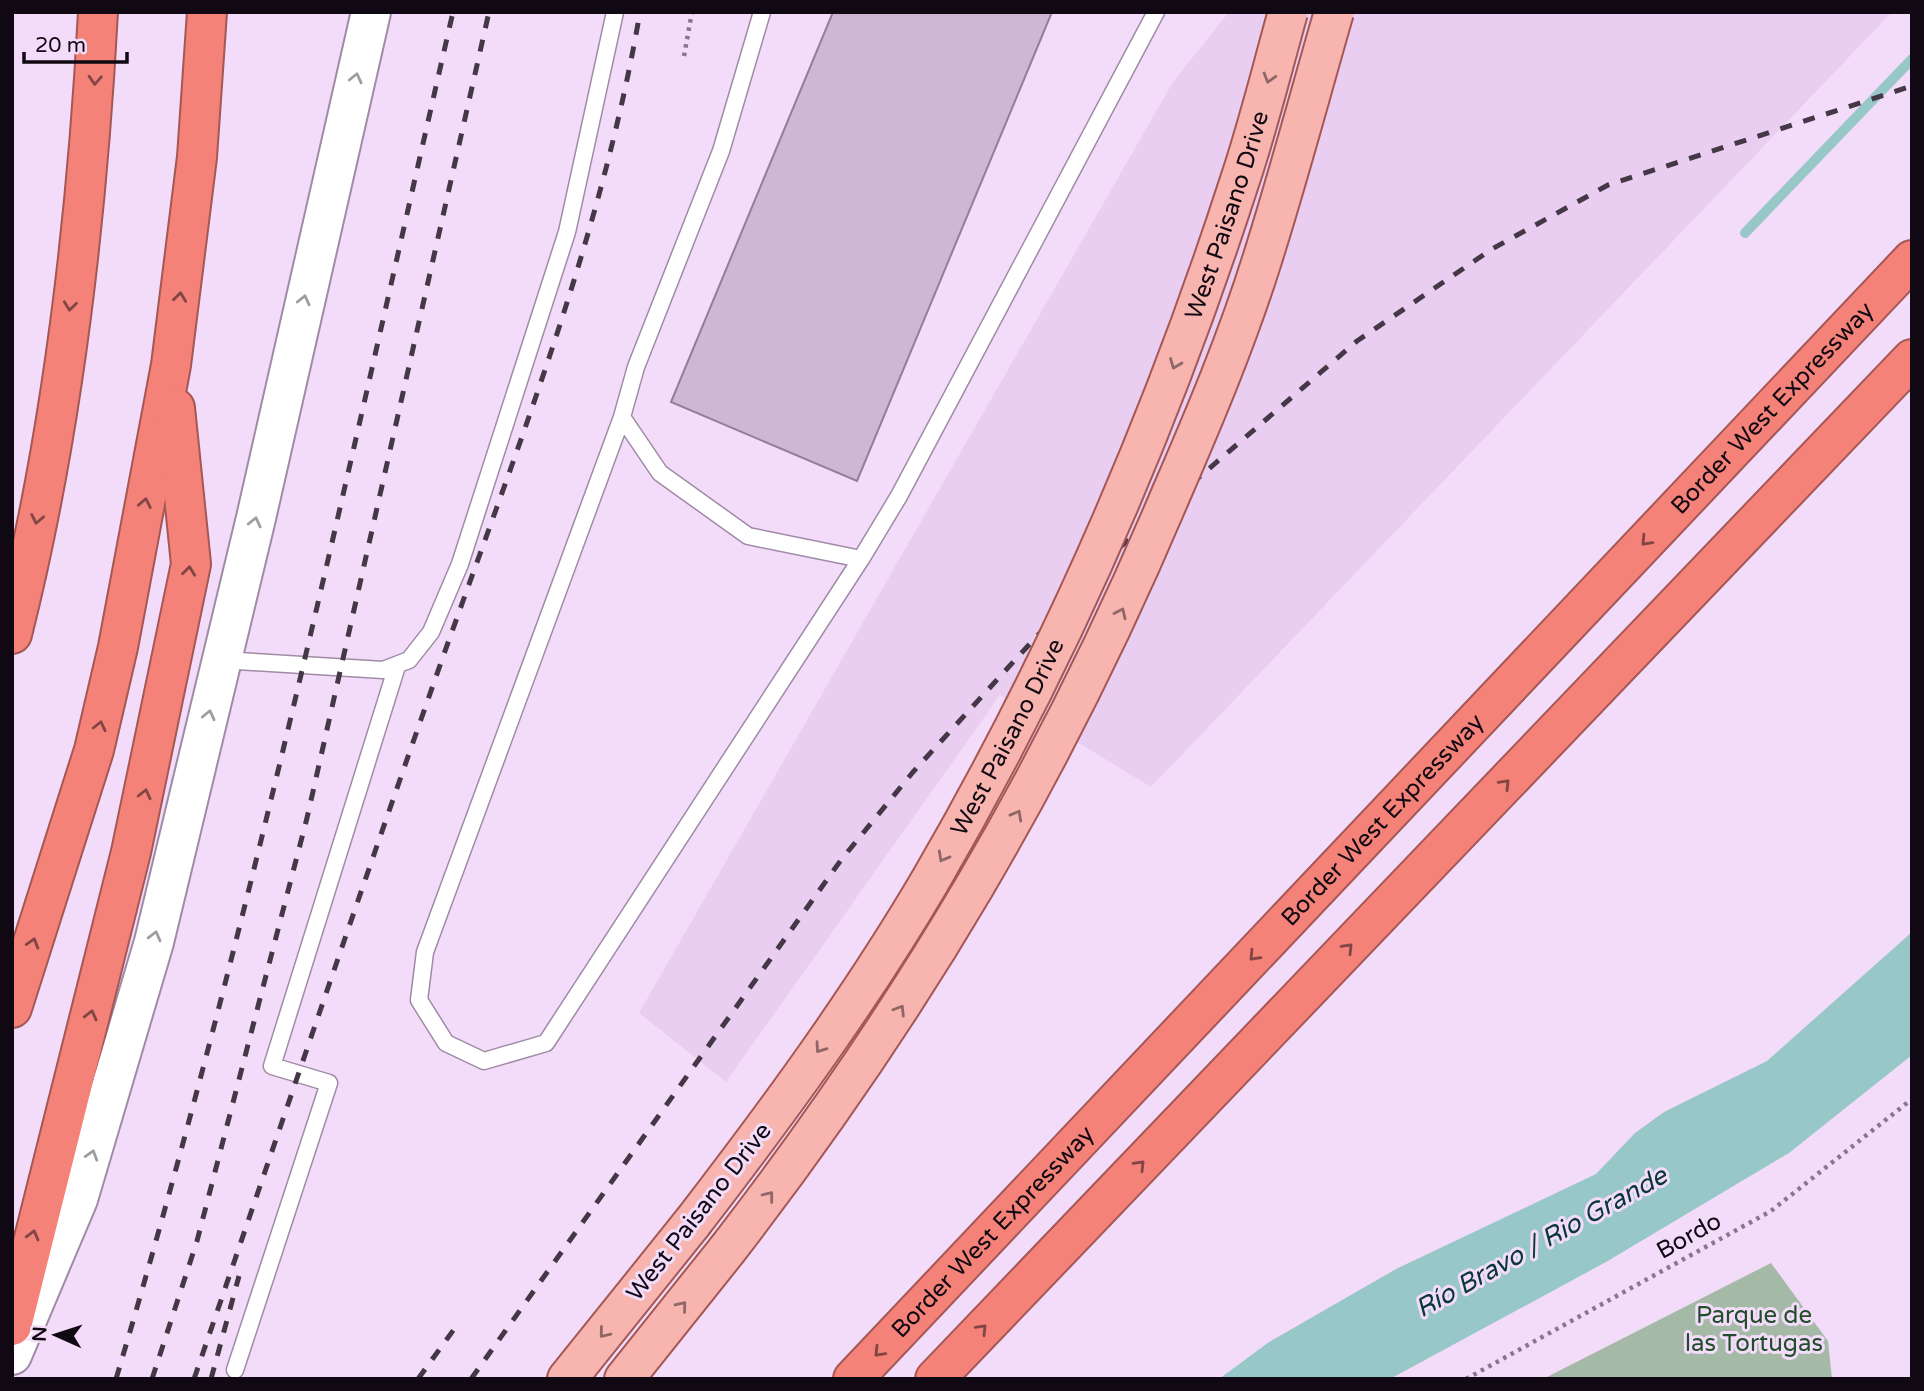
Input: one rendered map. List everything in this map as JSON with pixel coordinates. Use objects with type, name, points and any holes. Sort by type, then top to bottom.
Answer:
[{"type":"highway","points":[[12,634],[47,469],[64,355],[92,138],[98,12]]},
{"type":"highway","points":[[12,1008],[94,750],[118,647],[171,365],[197,157],[207,12]]},
{"type":"highway","name":"Border West Expressway","points":[[853,1379],[1912,260]]},
{"type":"highway","points":[[12,505],[64,355]]},
{"type":"highway","points":[[935,1379],[1912,359]]},
{"type":"highway","points":[[12,1326],[131,852],[191,564],[171,365]]},
{"type":"main road","name":"West Paisano Drive","points":[[567,1379],[755,1142],[862,989],[930,882],[1067,621],[1174,367],[1241,179],[1288,12]]},
{"type":"main road","name":"West Paisano Drive","points":[[624,1379],[787,1173],[888,1028],[969,901],[1042,769],[1123,610],[1203,420],[1262,262],[1334,12]]},
{"type":"street","points":[[12,1355],[78,1199],[154,942],[222,660],[371,12]]},
{"type":"lane","points":[[222,660],[375,671],[409,660],[431,632],[460,564],[567,232],[615,12]]},
{"type":"lane","points":[[762,12],[721,151],[636,367],[622,417],[425,952],[419,1000],[446,1043],[484,1060],[546,1043],[861,559],[899,496],[1156,12]]},
{"type":"lane","points":[[622,417],[660,473],[748,536],[861,559]]},
{"type":"lane","points":[[235,1370],[329,1083],[272,1066],[397,666]]},
{"type":"path","points":[[684,57],[692,12]]},
{"type":"path","name":"Bordo","points":[[1466,1379],[1771,1210],[1912,1099]]},
{"type":"shaded area","points":[[1229,12],[1892,12],[1151,787],[1000,695],[726,1082],[639,1013],[1173,82]]},
{"type":"green space","name":"Parque de las Tortugas","points":[[1771,1263],[1828,1341],[1832,1379],[1543,1379]]},
{"type":"water","name":"Río Bravo / Rio Grande","points":[[1912,932],[1912,1055],[1789,1153],[1606,1262],[1390,1379],[1219,1379],[1269,1342],[1396,1269],[1596,1174],[1635,1133],[1664,1112],[1767,1061]]},
{"type":"building","points":[[833,12],[1052,12],[857,481],[671,402]]},
{"type":"waterway","points":[[1745,233],[1912,59]]},
{"type":"railway","points":[[116,1379],[165,1210],[254,869],[336,527],[453,12]]},
{"type":"railway","points":[[152,1379],[197,1241],[307,818],[489,12]]},
{"type":"railway","points":[[194,1379],[556,337],[604,176],[624,95],[640,12]]},
{"type":"railway","points":[[471,1379],[841,860],[913,772],[1115,552],[1153,517],[1357,341],[1492,249],[1608,185],[1912,86]]},
{"type":"railway","points":[[211,1379],[239,1276]]},
{"type":"railway","points":[[418,1379],[460,1321]]}]
